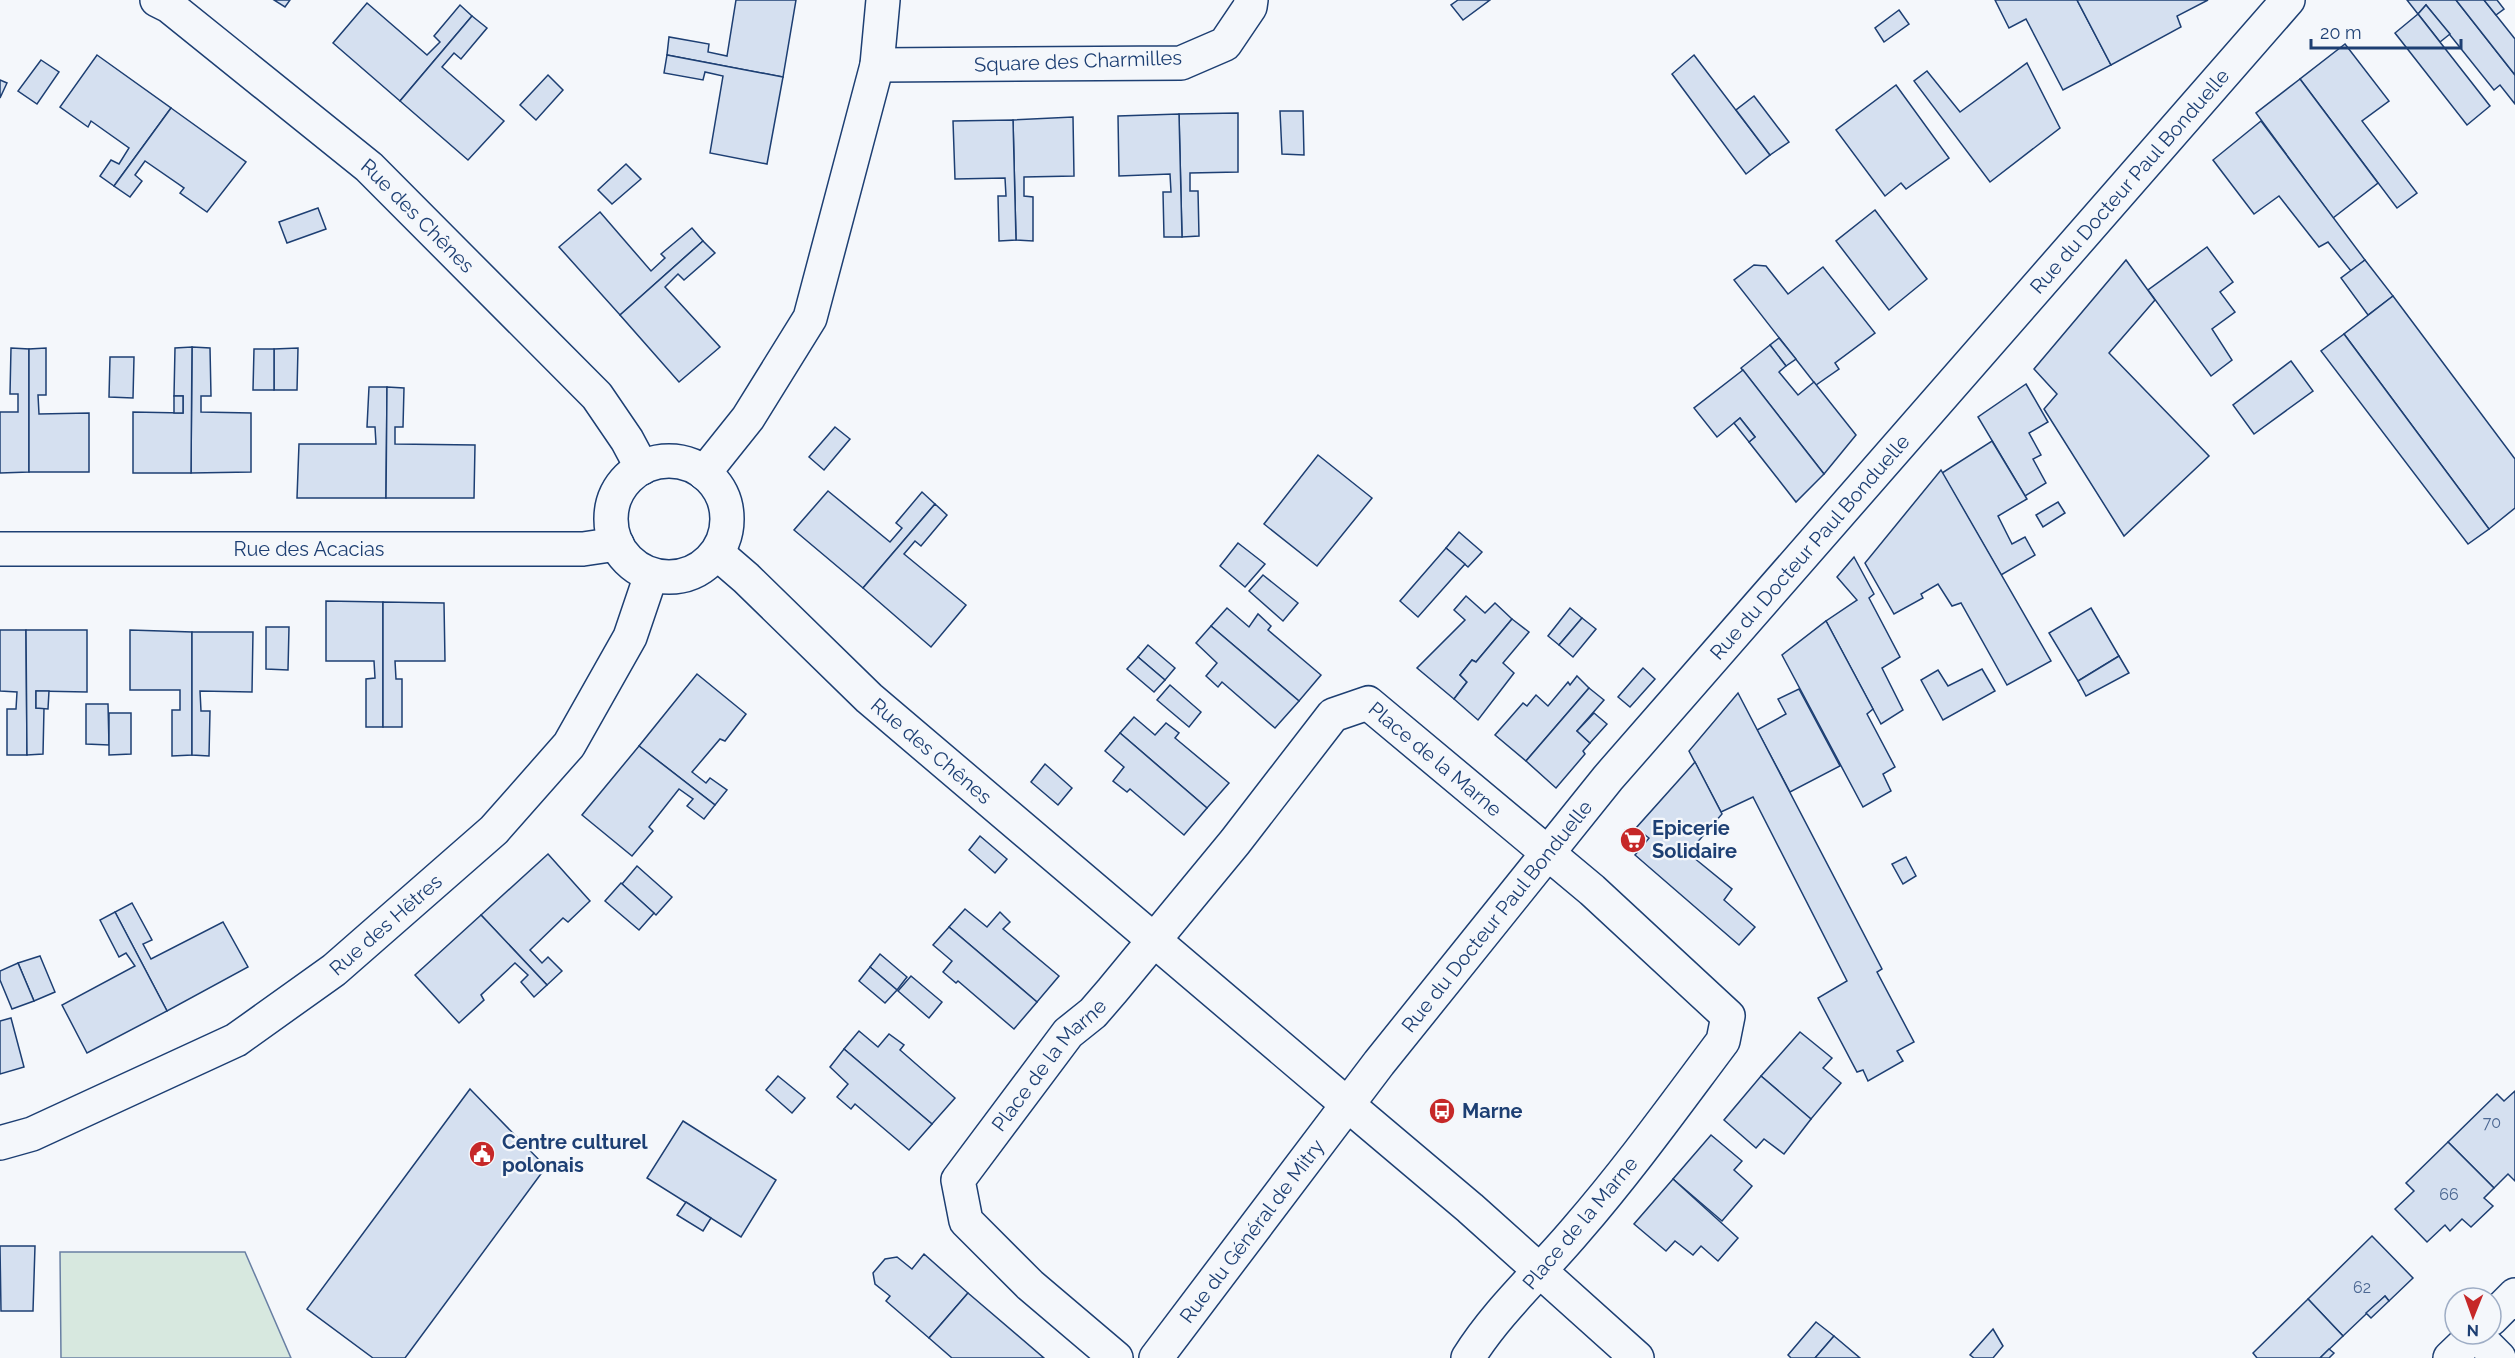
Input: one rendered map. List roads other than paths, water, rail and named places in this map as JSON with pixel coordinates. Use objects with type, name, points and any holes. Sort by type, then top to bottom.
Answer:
[{"type":"street","name":"Rue des Chênes","points":[[157,0],[169,6],[369,167],[597,396],[627,440],[642,468]]},
{"type":"street","points":[[704,473],[748,418],[810,318],[877,65],[883,0]]},
{"type":"street","name":"Square des Charmilles","points":[[877,65],[1181,63],[1225,44],[1250,7],[1251,0]]},
{"type":"street","name":"Rue du Docteur Paul Bonduelle","points":[[1348,1105],[1546,853],[1616,769],[2288,0]]},
{"type":"street","points":[[674,461],[690,465],[704,473],[723,496],[727,510],[725,533],[717,553],[704,567],[669,578],[651,575],[625,558],[617,544],[611,523],[614,502],[624,482],[642,468],[674,461]]},
{"type":"street","name":"Rue des Acacias","points":[[0,549],[583,549],[617,544]]},
{"type":"street","name":"Rue des Chênes","points":[[717,553],[746,578],[869,698],[1155,938],[1470,1208],[1540,1274],[1637,1358]]},
{"type":"street","name":"Rue des Hêtres","points":[[0,1143],[32,1134],[236,1040],[333,970],[476,846],[494,830],[569,744],[630,637],[651,575]]},
{"type":"street","name":"Place de la Marne","points":[[1116,1358],[1030,1285],[966,1221],[958,1180],[1068,1033],[1093,1013],[1235,842],[1333,715],[1368,703],[1592,890],[1728,1016],[1723,1041],[1621,1176],[1540,1274],[1479,1341],[1468,1358]]},
{"type":"street","name":"Rue du Général de Mitry","points":[[1156,1358],[1348,1105]]},
{"type":"street","points":[[2503,1306],[2515,1295]]},
{"type":"street","points":[[2450,1358],[2462,1346]]},
{"type":"street","points":[[2487,1346],[2499,1358]]},
{"type":"place","name":"Epicerie Solidaire","points":[[1633,840]]},
{"type":"place","name":"Marne","points":[[1442,1111]]},
{"type":"place","name":"Centre culturel polonais","points":[[482,1154]]}]
